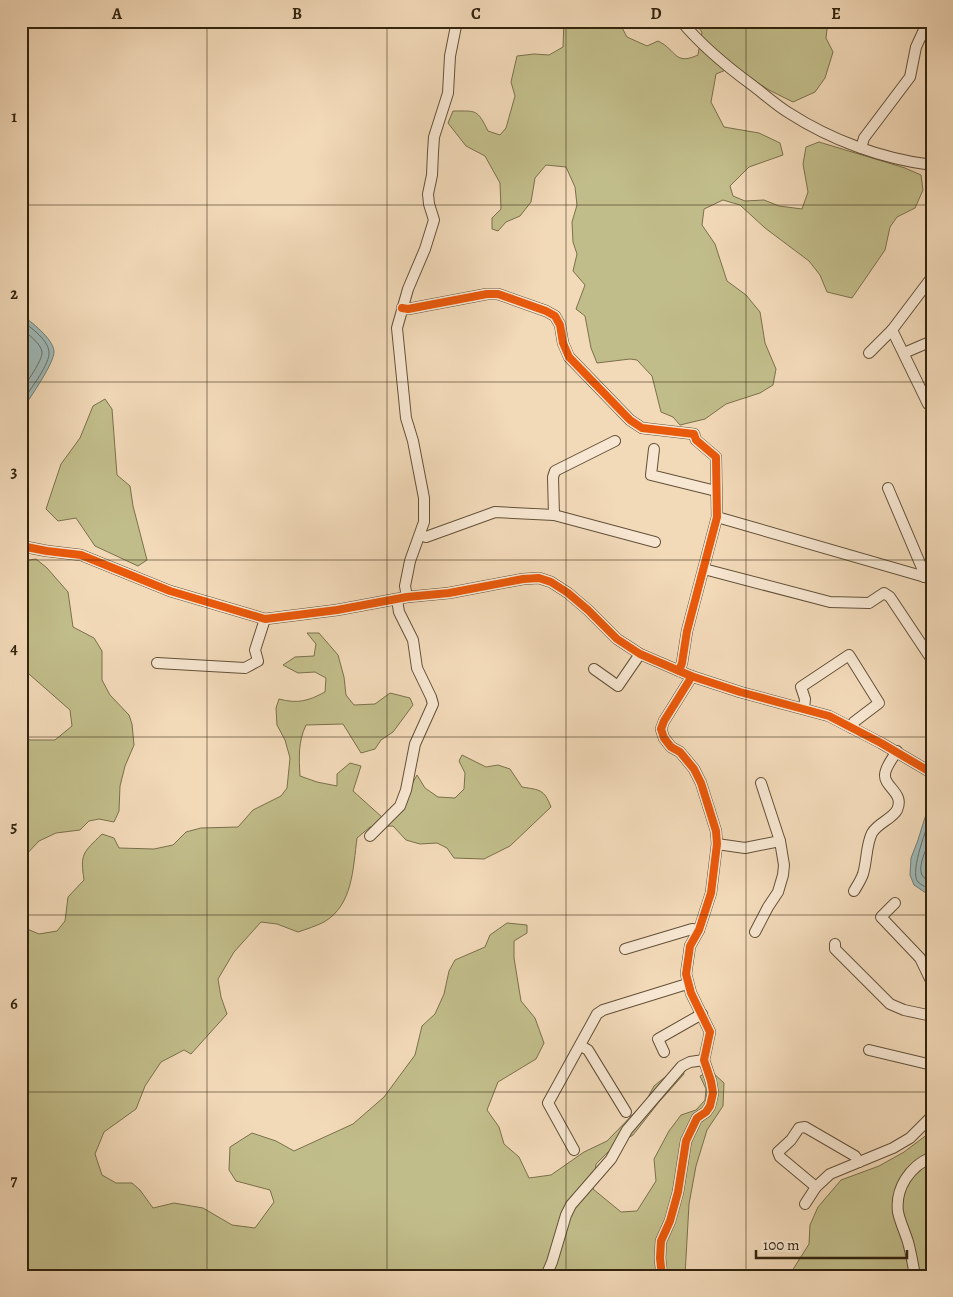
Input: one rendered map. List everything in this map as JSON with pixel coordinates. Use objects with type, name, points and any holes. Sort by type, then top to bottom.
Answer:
[{"type":"street","points":[[370,836],[400,806],[406,790],[415,744],[433,704],[432,697],[417,668],[413,640],[399,612],[410,561],[420,535],[425,514],[424,498],[413,441],[406,418],[397,328],[408,289],[432,231],[434,220],[428,194],[432,175],[434,137],[448,93],[450,56],[457,21]]},
{"type":"street","points":[[681,21],[724,64],[788,112],[817,129],[861,148],[910,163],[932,165]]},
{"type":"street","points":[[861,148],[864,138],[910,77],[916,47],[928,21]]},
{"type":"street","points":[[869,352],[892,330],[932,278]]},
{"type":"street","points":[[402,308],[408,309],[487,294],[498,294],[546,311],[555,316],[560,325],[568,357],[630,420],[642,428],[694,434],[696,440],[716,457],[717,517],[687,631],[679,671]]},
{"type":"street","points":[[892,330],[928,404],[932,403]]},
{"type":"street","points":[[904,353],[932,340]]},
{"type":"street","points":[[554,515],[553,477],[555,471],[615,441]]},
{"type":"street","points":[[654,449],[651,475],[716,491]]},
{"type":"street","points":[[888,488],[928,578]]},
{"type":"street","points":[[420,535],[426,537],[495,512],[554,515],[655,542]]},
{"type":"street","points":[[717,517],[928,578]]},
{"type":"street","points":[[21,546],[81,555],[170,591],[265,620],[539,578],[551,582],[568,593],[617,639],[640,654],[691,676],[756,697],[829,716],[897,751],[932,773]]},
{"type":"street","points":[[704,569],[830,602],[869,603],[884,594],[890,597],[932,660]]},
{"type":"street","points":[[157,663],[245,668],[258,661],[256,650],[265,620]]},
{"type":"street","points":[[594,669],[618,686],[640,654]]},
{"type":"street","points":[[804,709],[805,700],[801,687],[849,655],[879,703],[854,722],[852,728]]},
{"type":"street","points":[[662,1276],[661,1241],[670,1221],[678,1192],[686,1141],[697,1118],[706,1112],[710,1106],[713,1093],[704,1060],[710,1032],[687,984],[686,974],[690,946],[699,930],[711,893],[717,844],[716,831],[701,783],[694,769],[680,752],[664,738],[661,729],[691,676]]},
{"type":"street","points":[[854,891],[862,876],[869,840],[873,832],[897,810],[896,793],[886,780],[885,775],[897,751]]},
{"type":"street","points":[[755,932],[778,892],[784,865],[780,841],[762,783]]},
{"type":"street","points":[[717,844],[745,848],[780,841]]},
{"type":"street","points":[[895,903],[881,917],[920,958],[932,984]]},
{"type":"street","points":[[625,949],[692,929],[699,930]]},
{"type":"street","points":[[835,944],[835,949],[890,1004],[904,1010],[932,1016]]},
{"type":"street","points":[[574,1150],[548,1103],[597,1014],[603,1010],[687,984]]},
{"type":"street","points":[[664,1052],[658,1039],[702,1014]]},
{"type":"street","points":[[580,1046],[588,1050],[626,1112]]},
{"type":"street","points":[[869,1050],[932,1065]]},
{"type":"street","points":[[546,1276],[571,1205],[611,1158],[627,1130],[682,1066],[690,1062],[704,1060]]},
{"type":"street","points":[[805,1204],[816,1187],[830,1174],[893,1148],[910,1138],[932,1116]]},
{"type":"street","points":[[816,1187],[780,1158],[778,1152],[791,1140],[799,1128],[805,1127],[855,1156],[859,1162]]},
{"type":"street","points":[[915,1276],[898,1212],[899,1195],[905,1177],[921,1162],[932,1157]]},
{"type":"shaded area","points":[[564,21],[614,21],[620,24],[627,37],[647,46],[658,41],[676,56],[684,59],[698,55],[702,32],[693,21],[828,21],[826,38],[833,52],[825,78],[815,92],[793,102],[769,90],[733,67],[716,74],[711,102],[724,127],[759,133],[780,143],[783,155],[749,167],[730,186],[733,196],[745,201],[764,200],[779,206],[802,209],[808,192],[803,164],[806,147],[819,142],[905,168],[921,175],[923,190],[915,208],[897,217],[890,227],[885,250],[852,298],[827,292],[820,275],[809,261],[765,228],[740,205],[723,200],[704,209],[702,225],[715,244],[727,281],[746,295],[760,312],[765,343],[776,369],[773,385],[760,393],[726,404],[705,419],[680,425],[673,417],[661,412],[652,376],[637,360],[630,359],[597,363],[591,348],[585,316],[576,309],[585,285],[573,271],[577,254],[573,242],[572,222],[577,205],[575,187],[566,167],[546,165],[535,178],[531,202],[520,216],[506,222],[498,231],[492,229],[492,218],[501,209],[500,183],[485,156],[466,146],[448,123],[453,111],[472,112],[478,115],[488,131],[500,135],[506,128],[515,96],[511,82],[517,56],[549,55],[563,47]]},
{"type":"shaded area","points":[[105,399],[112,409],[117,475],[130,486],[133,506],[147,560],[138,566],[95,546],[76,518],[58,521],[46,509],[61,464],[80,438],[93,406]]},
{"type":"shaded area","points":[[36,559],[47,568],[68,592],[73,627],[94,638],[102,651],[102,680],[110,695],[129,715],[134,745],[125,766],[120,786],[119,811],[114,822],[99,819],[89,821],[80,830],[56,833],[39,841],[21,860],[21,735],[30,740],[55,740],[72,726],[70,710],[21,667],[21,587],[27,580],[22,561]]},
{"type":"shaded area","points":[[307,633],[319,633],[338,655],[344,677],[346,695],[354,705],[375,704],[390,693],[410,698],[413,705],[393,732],[381,740],[375,749],[361,753],[343,724],[306,725],[300,744],[300,776],[337,786],[337,774],[350,763],[361,766],[353,791],[383,818],[394,817],[417,775],[425,788],[438,797],[455,798],[464,789],[465,773],[459,761],[462,755],[486,767],[498,765],[510,769],[522,787],[541,791],[551,807],[510,846],[484,859],[454,858],[447,848],[437,843],[420,844],[406,840],[393,826],[370,827],[357,838],[350,885],[341,906],[334,915],[324,922],[298,932],[277,924],[261,922],[234,952],[218,979],[221,997],[227,1014],[191,1054],[184,1050],[161,1062],[145,1086],[136,1109],[104,1132],[95,1154],[102,1175],[116,1183],[132,1183],[140,1190],[153,1208],[174,1203],[203,1208],[232,1225],[255,1228],[274,1202],[270,1190],[236,1181],[229,1170],[230,1147],[252,1133],[276,1141],[294,1151],[353,1124],[384,1097],[415,1055],[422,1026],[435,1014],[444,994],[449,971],[455,960],[485,947],[490,935],[507,923],[527,925],[527,933],[514,941],[514,958],[521,1001],[535,1018],[544,1043],[536,1059],[498,1082],[487,1110],[499,1127],[504,1144],[519,1157],[529,1178],[551,1175],[584,1152],[607,1141],[646,1101],[654,1086],[681,1064],[684,1074],[633,1135],[612,1148],[596,1164],[593,1189],[621,1212],[637,1211],[656,1181],[654,1159],[669,1131],[681,1115],[696,1110],[705,1100],[706,1089],[700,1076],[711,1071],[724,1083],[723,1106],[707,1130],[696,1166],[689,1204],[685,1276],[21,1276],[21,869],[27,929],[39,934],[57,931],[65,921],[68,897],[84,880],[82,864],[84,854],[102,834],[114,838],[119,848],[154,849],[173,845],[186,832],[201,828],[238,827],[253,810],[281,796],[287,788],[290,758],[285,740],[277,725],[276,708],[279,699],[303,701],[325,692],[326,678],[315,672],[298,673],[283,665],[295,657],[314,656],[316,644]]},
{"type":"shaded area","points":[[932,1131],[932,1276],[791,1276],[792,1271],[809,1244],[810,1225],[818,1207],[841,1180],[879,1166],[904,1152]]},
{"type":"water","points":[[21,315],[46,336],[54,351],[46,372],[21,412]]},
{"type":"water","points":[[932,795],[932,897],[914,885],[910,875],[911,858]]},
{"type":"cycle path","points":[[402,308],[408,309],[487,294],[498,294],[546,311],[555,316],[560,325],[563,343],[569,357],[630,420],[642,428],[694,434],[696,440],[716,457],[717,517],[687,631],[679,671]]},
{"type":"cycle path","points":[[21,546],[81,555],[170,591],[265,619],[337,610],[407,597],[449,593],[523,579],[539,578],[551,582],[568,593],[617,639],[640,654],[691,676],[740,692],[829,716],[881,743],[932,773]]},
{"type":"cycle path","points":[[662,1276],[661,1241],[670,1221],[678,1192],[686,1141],[697,1118],[706,1112],[710,1106],[713,1093],[704,1060],[710,1032],[691,993],[686,974],[690,946],[699,930],[711,893],[717,844],[716,831],[701,783],[694,769],[680,752],[671,747],[664,738],[661,729],[691,676]]}]
